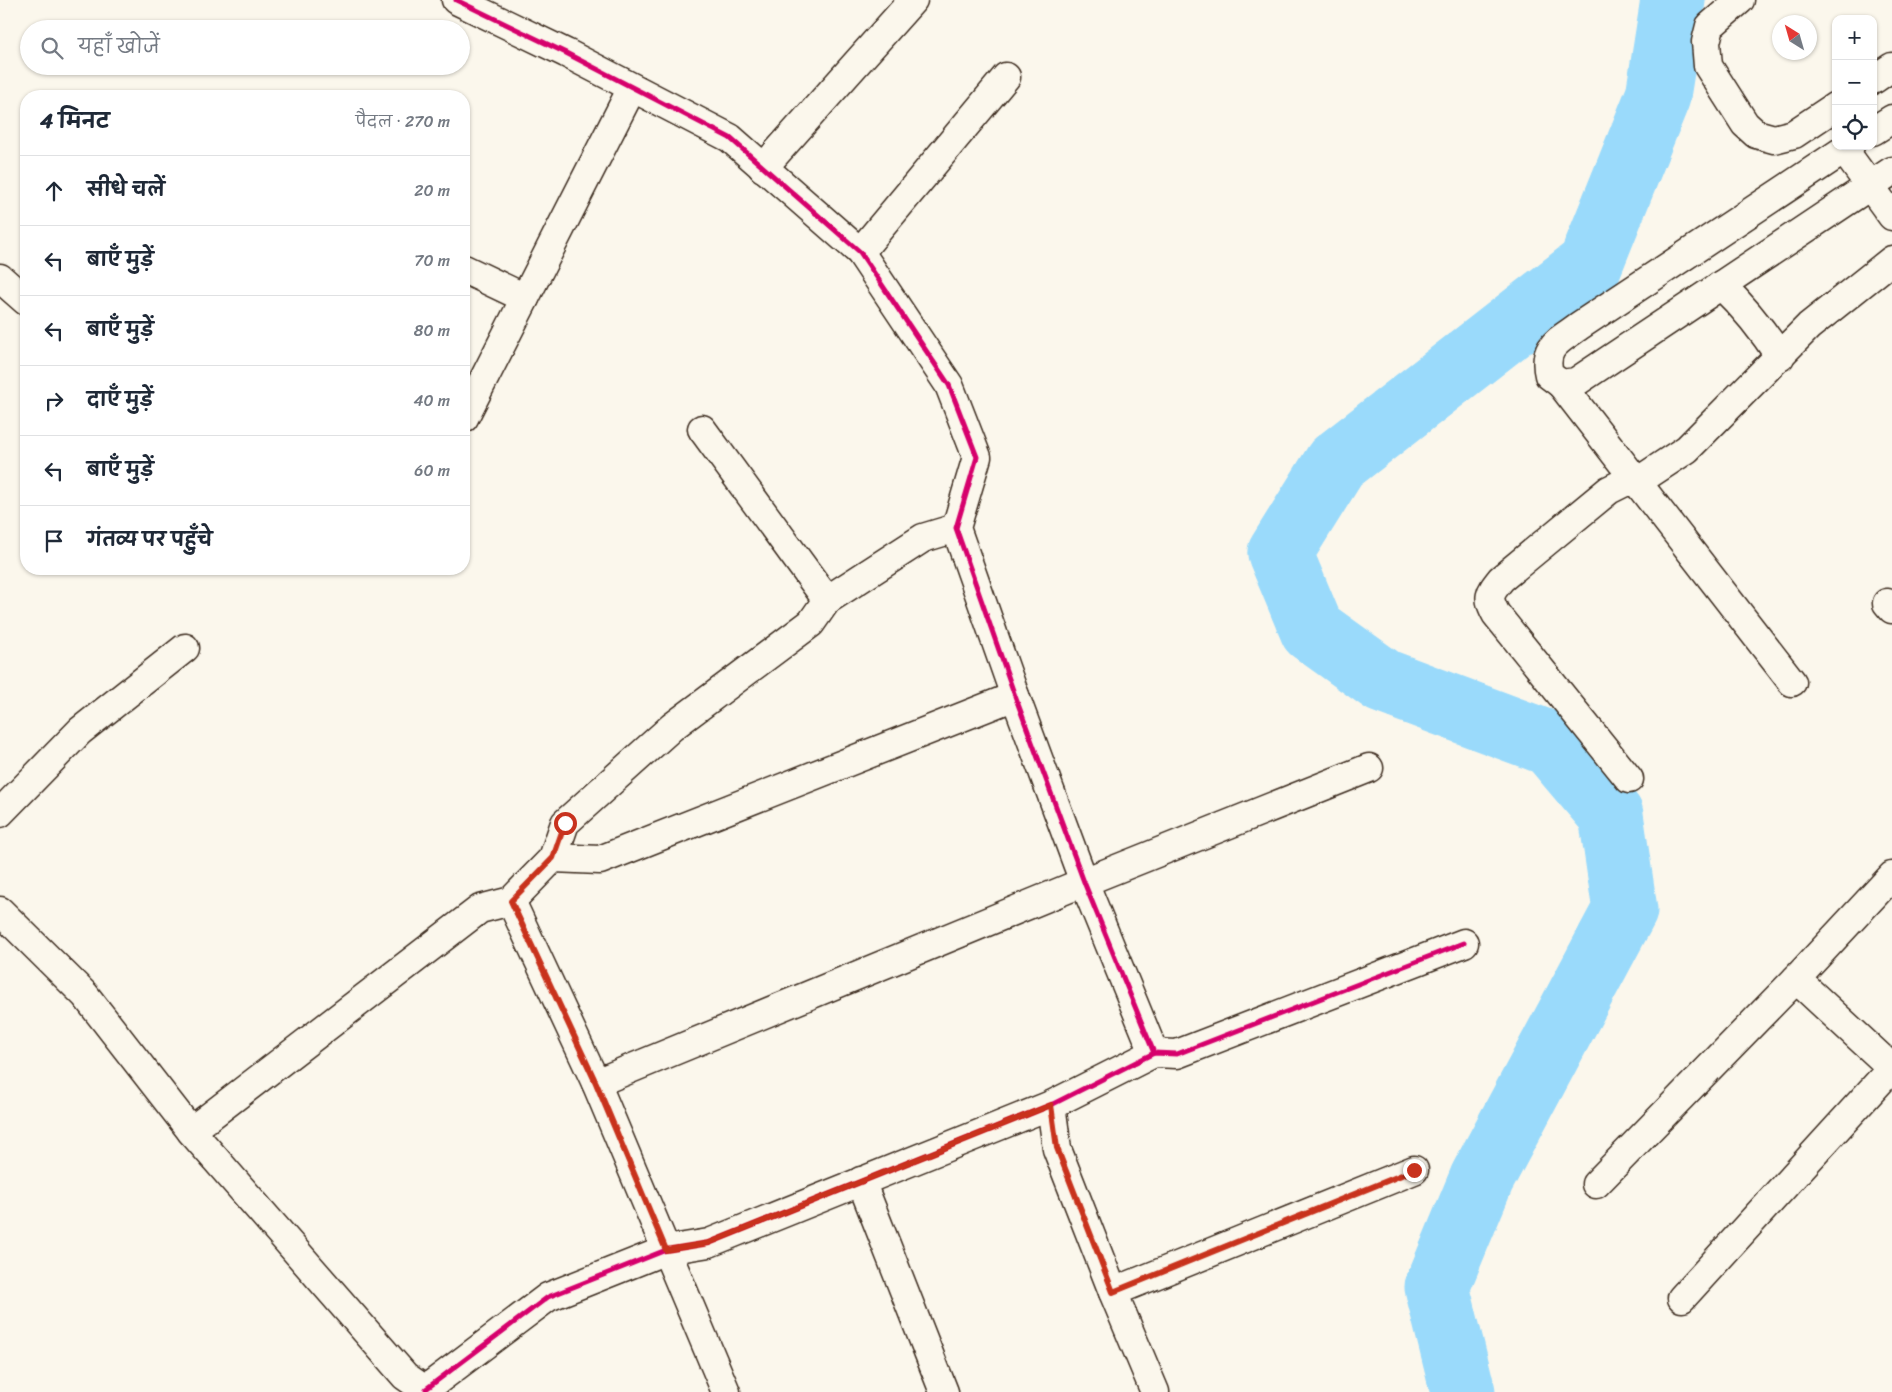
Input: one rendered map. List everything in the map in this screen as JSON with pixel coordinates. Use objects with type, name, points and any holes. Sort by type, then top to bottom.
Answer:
[{"type":"street","points":[[456,0],[566,53],[730,138],[860,252],[950,384],[977,457],[956,528],[1015,696],[1084,882],[1154,1053]]},
{"type":"street","points":[[763,168],[913,0]]},
{"type":"street","points":[[1740,0],[1710,26],[1706,42],[1708,66],[1745,124],[1756,134],[1774,139],[1794,134],[1832,109]]},
{"type":"street","points":[[1877,77],[1892,67]]},
{"type":"street","points":[[860,252],[1006,78]]},
{"type":"street","points":[[470,406],[632,88]]},
{"type":"street","points":[[1877,128],[1892,119]]},
{"type":"street","points":[[1792,682],[1561,384],[1549,375],[1545,361],[1552,347],[1579,326],[1844,150]]},
{"type":"street","points":[[1848,150],[1869,186],[1892,216]]},
{"type":"street","points":[[1561,384],[1576,382],[1892,171]]},
{"type":"street","points":[[1629,779],[1496,614],[1490,603],[1491,592],[1501,579],[1609,490],[1625,482],[1637,482],[1687,449],[1809,326],[1892,260]]},
{"type":"street","points":[[470,272],[525,298]]},
{"type":"street","points":[[0,278],[20,296]]},
{"type":"street","points":[[1721,285],[1742,305],[1762,329],[1780,357]]},
{"type":"street","points":[[702,430],[827,600]]},
{"type":"street","points":[[190,1131],[480,909],[511,901],[553,858],[565,823],[672,727],[811,623],[827,600],[923,538],[956,528]]},
{"type":"street","points":[[0,813],[80,731],[185,648]]},
{"type":"street","points":[[553,858],[600,860],[1015,696]]},
{"type":"street","points":[[596,1083],[1084,882],[1369,768]]},
{"type":"street","points":[[1596,1184],[1796,979],[1892,876]]},
{"type":"street","points":[[511,901],[596,1083],[726,1392]]},
{"type":"street","points":[[0,911],[84,995],[190,1131],[405,1376],[427,1391],[548,1298],[666,1250],[709,1243],[1051,1105],[1154,1053],[1177,1054],[1464,943]]},
{"type":"street","points":[[1682,1298],[1892,1068],[1796,979]]},
{"type":"street","points":[[1051,1105],[1057,1148],[1113,1292],[1155,1392]]},
{"type":"street","points":[[1113,1292],[1414,1170]]},
{"type":"street","points":[[861,1181],[944,1392]]},
{"type":"waterway","points":[[1463,1392],[1437,1287],[1482,1178],[1625,910],[1611,815],[1551,744],[1383,681],[1312,630],[1280,553],[1336,463],[1590,265],[1658,96],[1673,0]]},
{"type":"cycle path","points":[[456,0],[566,53],[730,138],[860,252],[949,385],[977,457],[956,528],[1015,696],[1084,882],[1154,1053]]},
{"type":"cycle path","points":[[426,1389],[548,1297],[666,1250],[709,1243],[1051,1105],[1154,1053],[1177,1054],[1464,943]]},
{"type":"route","points":[[565,823],[553,858],[511,901],[596,1083],[666,1250],[709,1243],[1051,1105],[1057,1148],[1113,1292],[1414,1170]]}]
